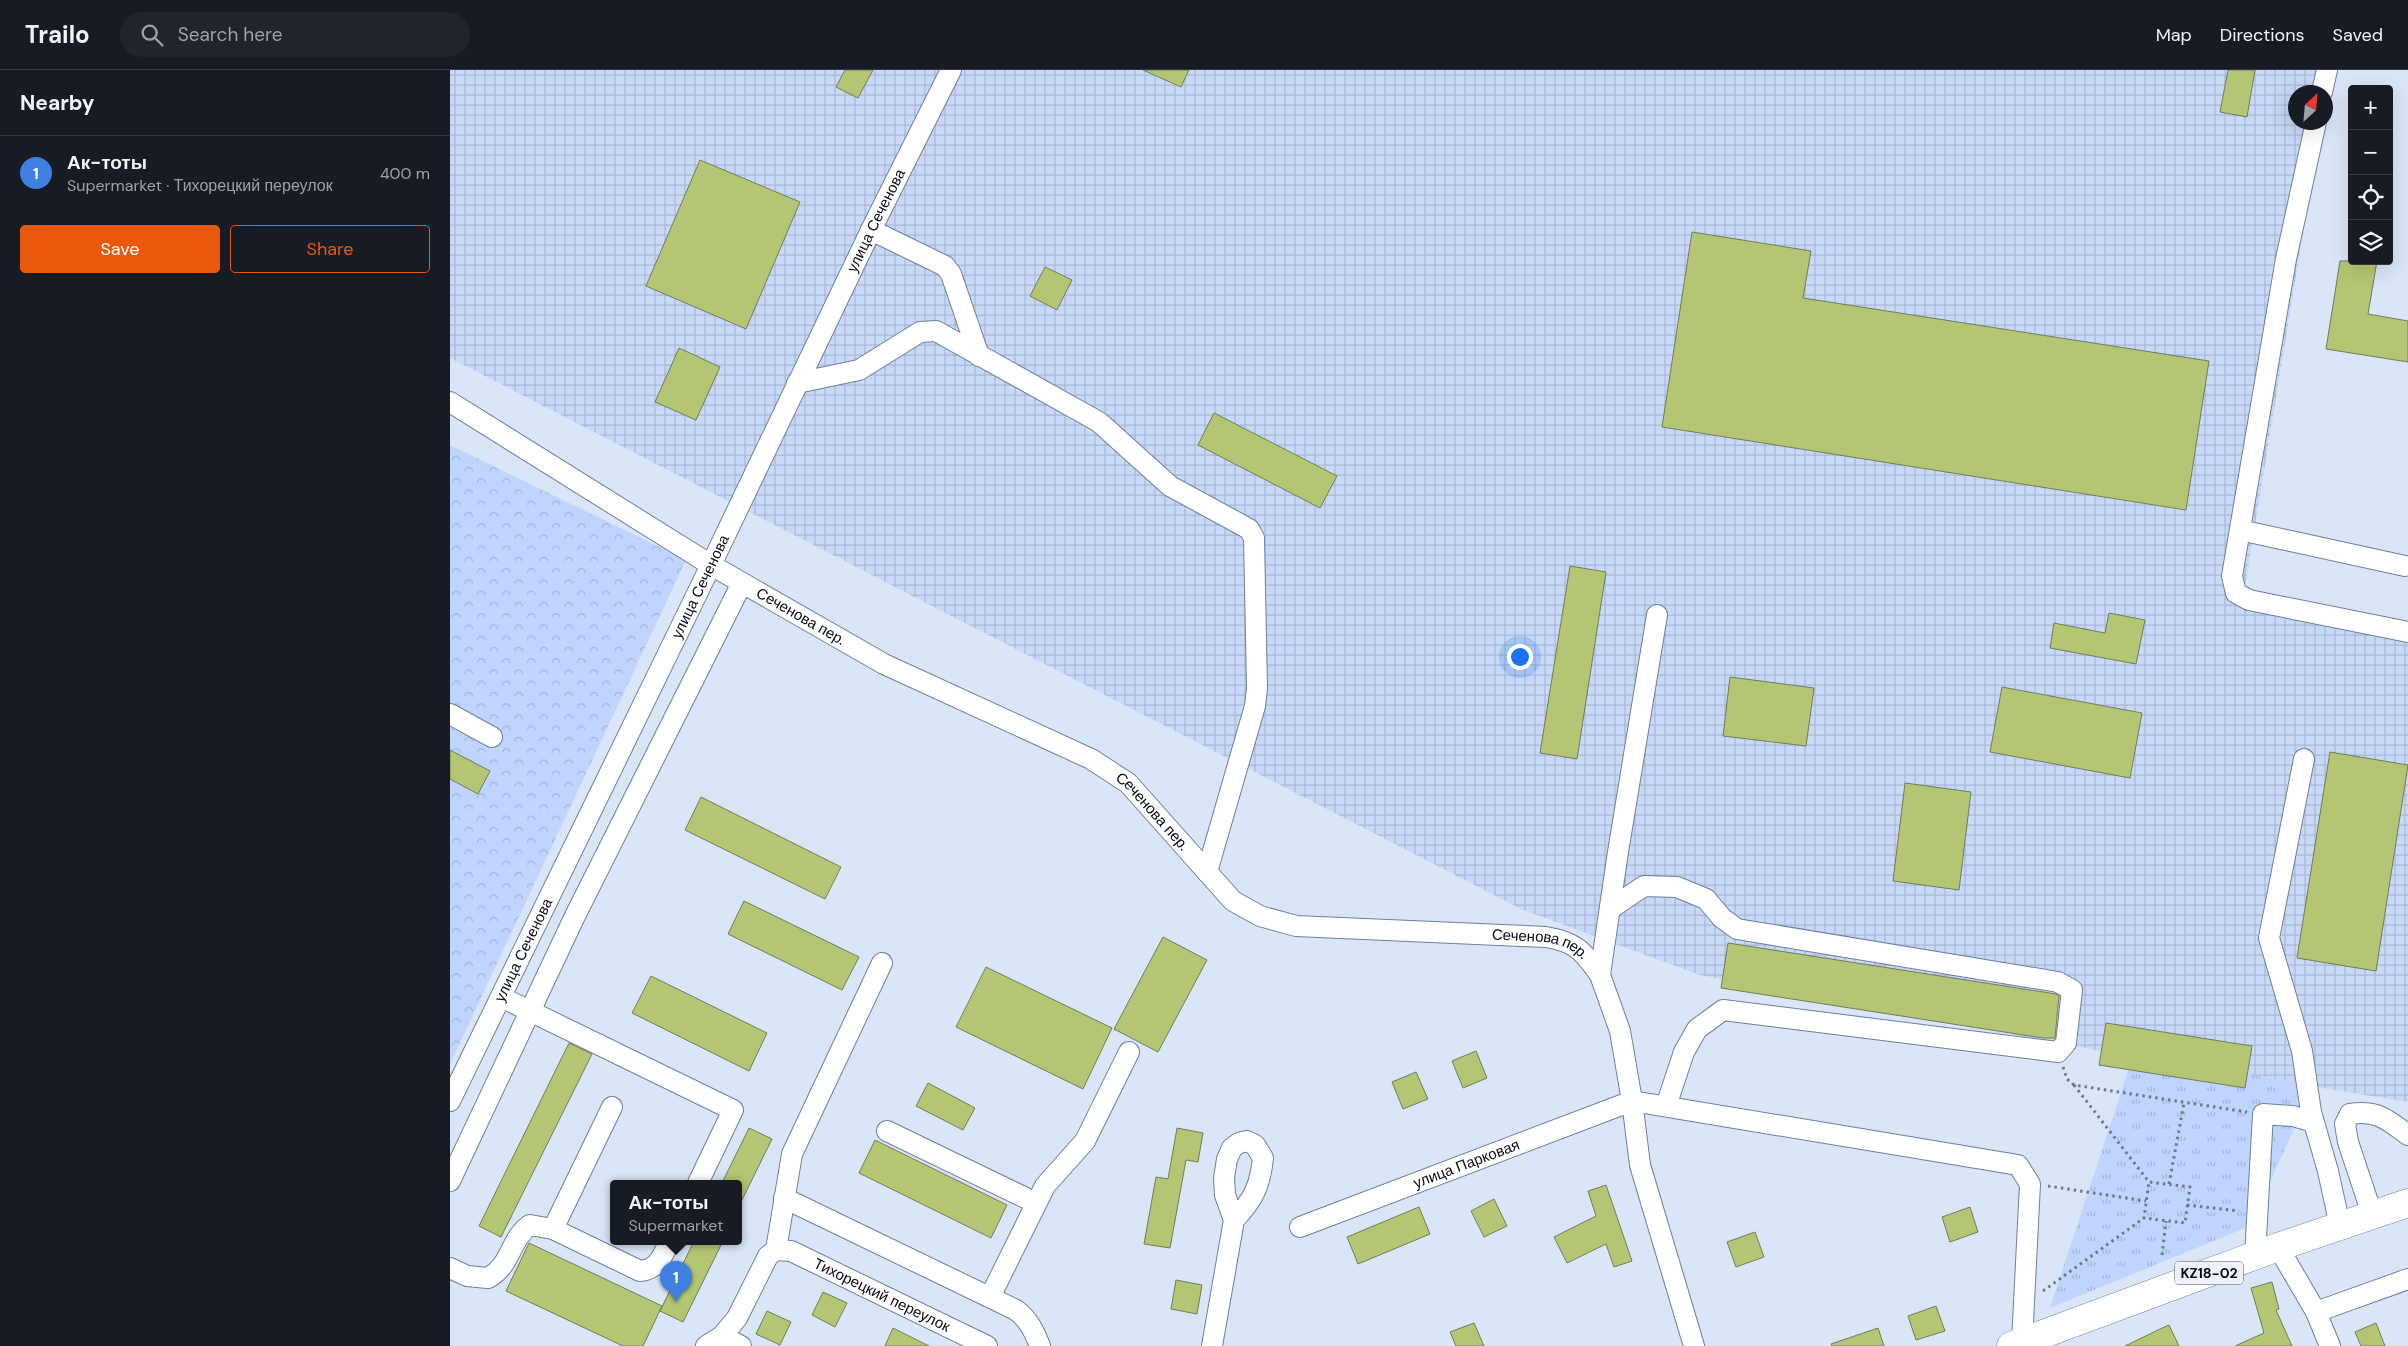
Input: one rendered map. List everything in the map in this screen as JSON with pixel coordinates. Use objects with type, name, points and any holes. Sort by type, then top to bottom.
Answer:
[{"type":"highway","name":"KZ18-02","points":[[2016,1344],[2340,1226],[2396,1203]]},
{"type":"street","name":"улица Сеченова","points":[[451,1095],[501,997],[871,230],[951,70]]},
{"type":"street","points":[[2324,85],[2327,70]]},
{"type":"street","points":[[2314,130],[2286,259],[2232,576],[2236,593],[2249,600],[2408,632]]},
{"type":"street","points":[[871,230],[945,266],[952,274],[980,356]]},
{"type":"street","points":[[797,383],[859,370],[920,332],[936,332],[1099,422],[1170,486],[1249,528],[1254,538],[1257,688],[1255,706],[1207,872]]},
{"type":"street","name":"Сеченова пер.","points":[[450,402],[711,565],[884,664],[1091,759],[1128,783],[1233,901],[1260,916],[1296,926],[1546,937],[1566,940],[1585,954],[1600,975]]},
{"type":"street","points":[[2240,530],[2406,566]]},
{"type":"street","points":[[450,1181],[574,918],[742,583]]},
{"type":"street","points":[[1657,615],[1600,975],[1620,1032],[1632,1101],[1640,1165],[1694,1346]]},
{"type":"street","points":[[450,714],[492,737]]},
{"type":"street","points":[[2304,759],[2268,938],[2302,1051],[2313,1122],[2328,1171],[2340,1226]]},
{"type":"street","points":[[1610,908],[1644,886],[1677,887],[1706,899],[1722,918],[1737,929],[2058,982],[2072,990],[2066,1043],[2058,1052],[1723,1010],[1697,1029],[1684,1052],[1666,1106]]},
{"type":"street","points":[[714,1341],[737,1318],[768,1256],[776,1250],[792,1154],[796,1143],[882,963]]},
{"type":"street","points":[[501,997],[733,1110],[699,1180]]},
{"type":"street","points":[[990,1297],[1045,1186],[1085,1141],[1129,1052]]},
{"type":"street","points":[[1632,1101],[2018,1165],[2030,1184],[2024,1305],[2016,1344]]},
{"type":"street","name":"улица Парковая","points":[[1300,1227],[1632,1101]]},
{"type":"street","points":[[553,1229],[612,1107]]},
{"type":"street","points":[[2396,1203],[2348,1142],[2345,1124],[2350,1114],[2367,1111],[2389,1120],[2408,1134]]},
{"type":"street","points":[[2313,1122],[2293,1116],[2263,1114],[2257,1213],[2266,1252],[2316,1312],[2330,1346]]},
{"type":"street","points":[[887,1131],[1036,1203]]},
{"type":"street","points":[[784,1198],[990,1297],[1025,1317],[1033,1328],[1040,1346]]},
{"type":"street","points":[[1212,1346],[1234,1220]]},
{"type":"street","points":[[450,1268],[467,1276],[488,1278],[503,1267],[522,1231],[530,1226],[553,1229],[640,1271],[650,1270],[658,1264],[668,1245]]},
{"type":"street","name":"Тихорецкий переулок","points":[[776,1250],[791,1251],[987,1346]]},
{"type":"street","points":[[2316,1312],[2408,1279]]},
{"type":"street","points":[[714,1341],[741,1346]]},
{"type":"path","points":[[2058,1052],[2068,1079],[2149,1182],[2144,1218]]},
{"type":"path","points":[[2074,1085],[2263,1114]]},
{"type":"path","points":[[2169,1184],[2184,1103]]},
{"type":"path","points":[[2024,1305],[2144,1218],[2185,1223],[2190,1187],[2149,1182]]},
{"type":"path","points":[[2030,1184],[2146,1202]]},
{"type":"path","points":[[2188,1205],[2257,1213]]},
{"type":"path","points":[[2162,1255],[2166,1221]]},
{"type":"shaded area","points":[[450,70],[2329,70],[2327,85],[2288,85],[2288,130],[2320,130],[2242,605],[2408,636],[2408,1102],[2116,1054],[1700,975],[1523,910],[450,358]]},
{"type":"green space","points":[[450,445],[686,560],[450,1064]]},
{"type":"green space","points":[[2133,1056],[2314,1085],[2250,1226],[2050,1308]]},
{"type":"building","points":[[845,70],[873,70],[858,98],[836,87]]},
{"type":"building","points":[[1143,70],[1189,70],[1181,87]]},
{"type":"building","points":[[2228,70],[2255,70],[2247,117],[2220,112]]},
{"type":"building","points":[[700,160],[800,202],[746,329],[646,286]]},
{"type":"building","points":[[1692,232],[1811,251],[1803,298],[2209,361],[2186,510],[1662,427]]},
{"type":"building","points":[[2340,261],[2348,261],[2348,265],[2376,265],[2368,314],[2408,321],[2408,362],[2326,349]]},
{"type":"building","points":[[1045,267],[1072,280],[1057,310],[1030,296]]},
{"type":"building","points":[[679,348],[720,367],[696,420],[655,402]]},
{"type":"building","points":[[1214,413],[1337,476],[1320,508],[1198,445]]},
{"type":"building","points":[[1570,566],[1606,572],[1577,759],[1540,753]]},
{"type":"building","points":[[2109,613],[2145,620],[2136,664],[2050,648],[2054,623],[2105,633]]},
{"type":"building","points":[[1730,677],[1814,688],[1806,746],[1723,736]]},
{"type":"building","points":[[2002,687],[2142,713],[2130,778],[1990,752]]},
{"type":"building","points":[[450,750],[490,771],[478,794],[450,779]]},
{"type":"building","points":[[2330,752],[2408,765],[2376,971],[2297,958]]},
{"type":"building","points":[[1905,783],[1971,792],[1959,890],[1893,881]]},
{"type":"building","points":[[701,797],[841,867],[825,899],[685,830]]},
{"type":"building","points":[[744,901],[859,957],[842,990],[728,934]]},
{"type":"building","points":[[1163,937],[1207,960],[1158,1052],[1114,1029]]},
{"type":"building","points":[[1728,943],[2056,994],[2059,996],[2055,1038],[2043,1038],[1721,988]]},
{"type":"building","points":[[986,967],[1112,1028],[1083,1089],[956,1027]]},
{"type":"building","points":[[651,976],[767,1033],[749,1071],[632,1013]]},
{"type":"building","points":[[2106,1023],[2252,1046],[2245,1088],[2099,1065]]},
{"type":"building","points":[[569,1043],[592,1054],[501,1237],[479,1226]]},
{"type":"building","points":[[1476,1051],[1487,1078],[1463,1088],[1452,1061]]},
{"type":"building","points":[[1416,1072],[1428,1099],[1403,1109],[1392,1082]]},
{"type":"building","points":[[928,1083],[975,1108],[963,1130],[916,1106]]},
{"type":"building","points":[[749,1128],[772,1139],[742,1200],[742,1180],[723,1180]]},
{"type":"building","points":[[1177,1128],[1203,1133],[1198,1162],[1186,1160],[1170,1248],[1144,1244],[1156,1177],[1168,1179]]},
{"type":"building","points":[[875,1140],[1007,1205],[991,1238],[859,1173]]},
{"type":"building","points":[[1606,1185],[1632,1261],[1614,1267],[1606,1244],[1567,1263],[1554,1237],[1596,1216],[1588,1191]]},
{"type":"building","points":[[1494,1199],[1507,1226],[1484,1237],[1471,1211]]},
{"type":"building","points":[[1419,1207],[1430,1234],[1358,1264],[1347,1237]]},
{"type":"building","points":[[1970,1207],[1978,1232],[1950,1242],[1942,1217]]},
{"type":"building","points":[[1755,1232],[1764,1257],[1736,1267],[1727,1242]]},
{"type":"building","points":[[529,1243],[662,1306],[643,1346],[623,1346],[506,1291]]},
{"type":"building","points":[[692,1245],[721,1245],[683,1322],[660,1311]]},
{"type":"building","points":[[1176,1280],[1202,1285],[1197,1314],[1171,1309]]},
{"type":"building","points":[[2272,1282],[2279,1309],[2276,1310],[2292,1346],[2235,1346],[2264,1333],[2251,1288]]},
{"type":"building","points":[[823,1292],[847,1303],[835,1327],[812,1315]]},
{"type":"building","points":[[1936,1306],[1945,1331],[1916,1340],[1908,1316]]},
{"type":"building","points":[[767,1311],[791,1322],[780,1345],[756,1334]]},
{"type":"building","points":[[1474,1323],[1484,1346],[1456,1346],[1450,1332]]},
{"type":"building","points":[[2376,1323],[2385,1346],[2361,1346],[2355,1332]]},
{"type":"building","points":[[2169,1325],[2179,1346],[2125,1346],[2158,1330]]},
{"type":"building","points":[[893,1328],[929,1346],[885,1346]]},
{"type":"building","points":[[1878,1328],[1884,1346],[1832,1346],[1831,1344]]},
{"type":"place","name":"Ак-тоты","points":[[676,1302]]}]
